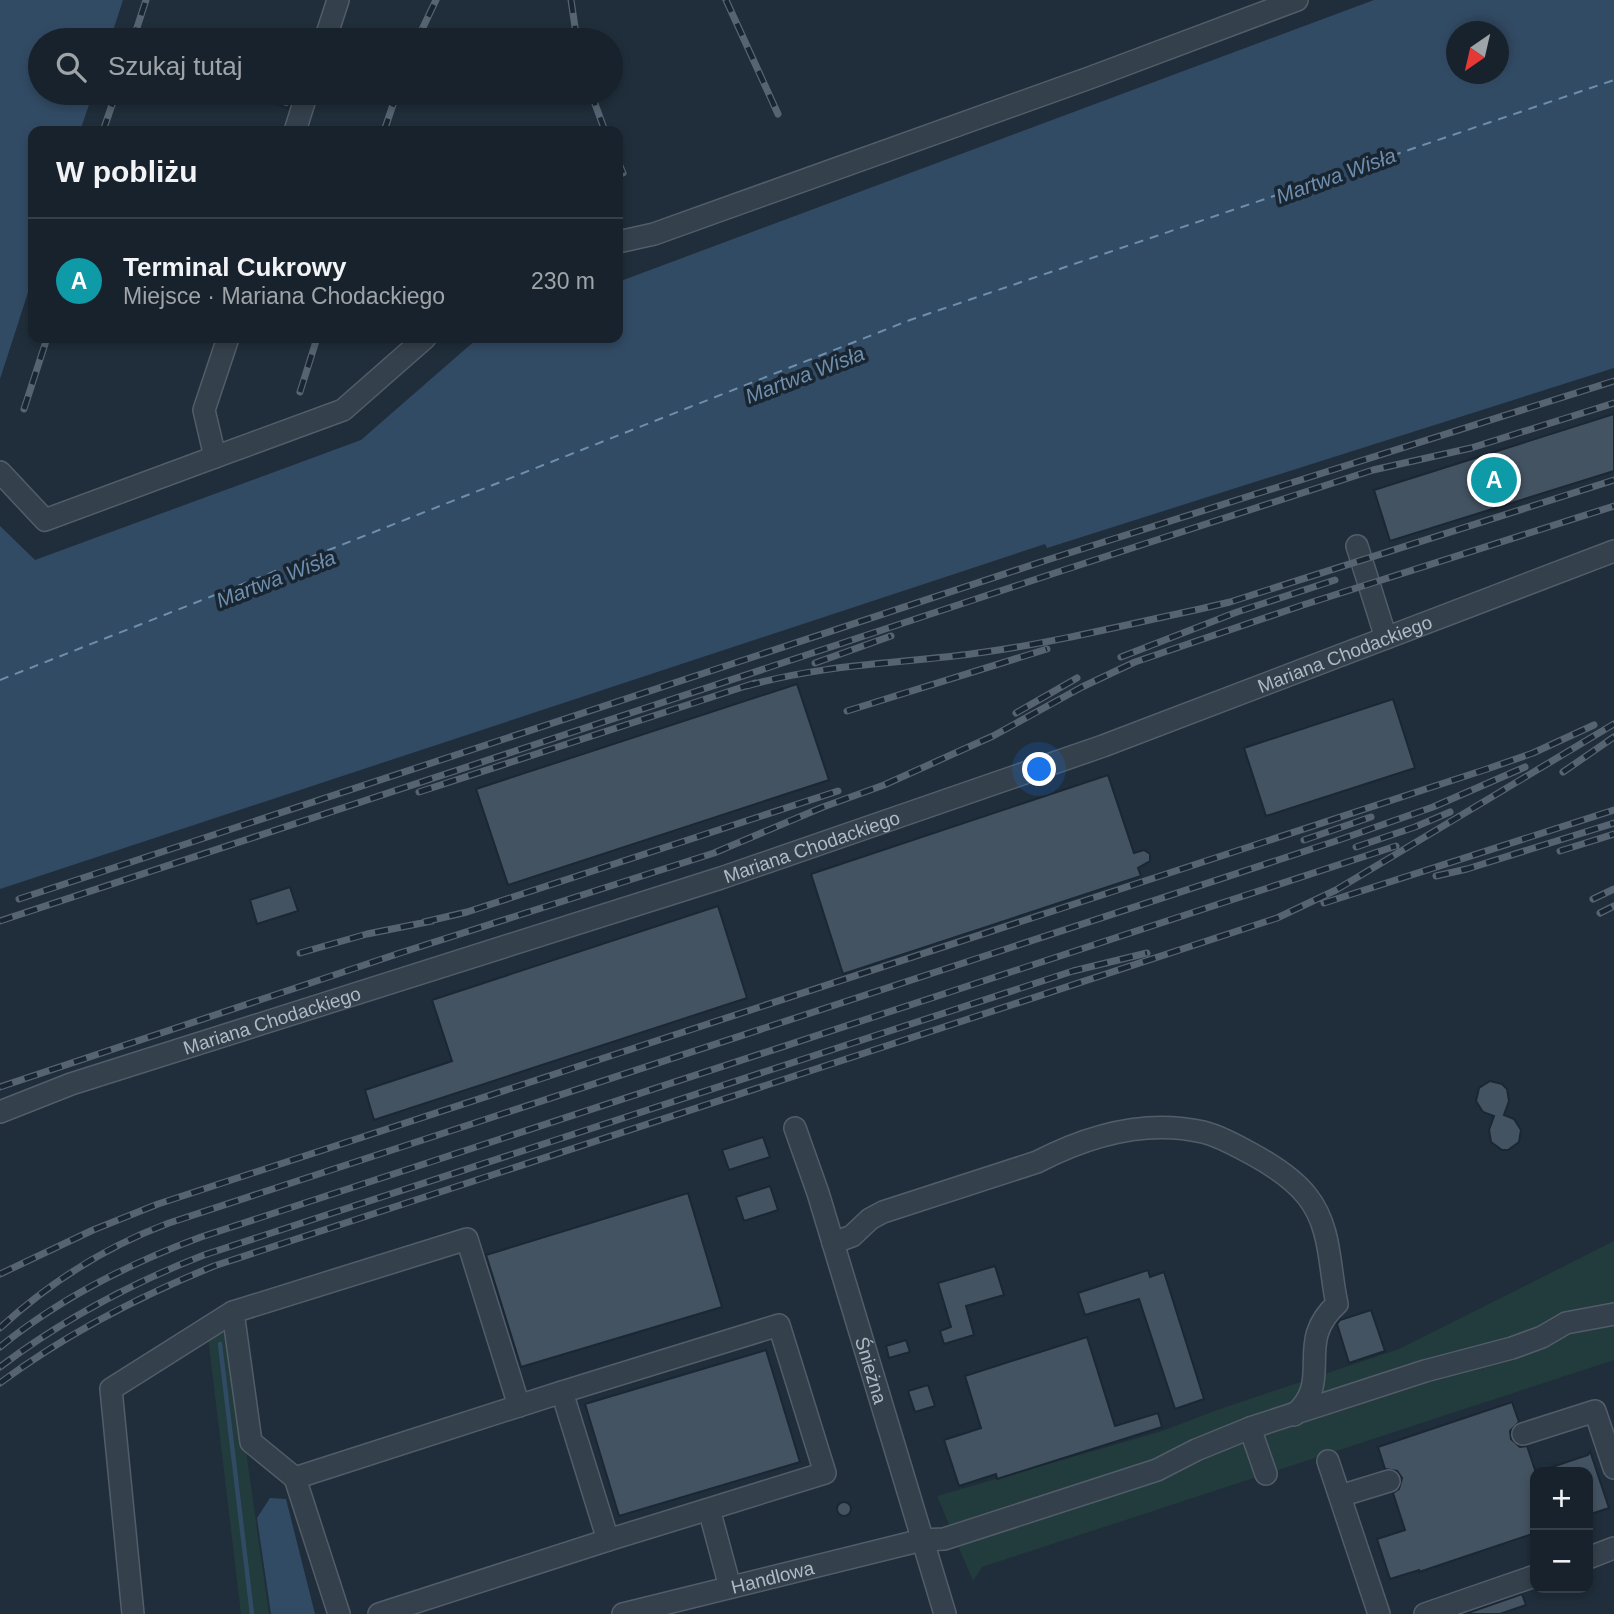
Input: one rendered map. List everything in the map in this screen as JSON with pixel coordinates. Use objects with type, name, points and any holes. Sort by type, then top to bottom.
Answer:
[{"type":"street","points":[[329,28],[338,0]]},
{"type":"street","points":[[623,241],[654,234],[1054,91],[1297,0]]},
{"type":"street","points":[[297,126],[303,105]]},
{"type":"street","points":[[215,457],[204,410],[226,343]]},
{"type":"street","points":[[0,472],[45,520],[343,410],[419,343]]},
{"type":"street","points":[[1357,546],[1386,638]]},
{"type":"street","name":"Mariana Chodackiego","points":[[0,1112],[71,1084],[722,878],[1103,746],[1614,551]]},
{"type":"street","points":[[832,1243],[852,1236],[870,1219],[883,1212],[1025,1166],[1098,1136],[1167,1127],[1204,1132],[1245,1150],[1289,1178],[1308,1197],[1328,1244],[1337,1304],[1325,1314],[1317,1328],[1314,1341],[1314,1385],[1305,1406],[1294,1415]]},
{"type":"street","name":"Śnieżna","points":[[795,1128],[946,1614]]},
{"type":"street","points":[[133,1614],[111,1390],[233,1312],[467,1239],[519,1406]]},
{"type":"street","points":[[233,1312],[251,1442],[295,1478],[339,1614]]},
{"type":"street","name":"Handlowa","points":[[623,1614],[922,1540],[944,1539],[1157,1471],[1196,1450],[1250,1428],[1425,1371],[1512,1348],[1542,1337],[1566,1323],[1614,1314]]},
{"type":"street","points":[[295,1478],[779,1325],[825,1473],[379,1614]]},
{"type":"street","points":[[562,1392],[608,1541]]},
{"type":"street","points":[[1523,1434],[1595,1411],[1609,1474]]},
{"type":"street","points":[[1250,1428],[1266,1474]]},
{"type":"street","points":[[1328,1461],[1379,1614]]},
{"type":"street","points":[[1340,1496],[1389,1481]]},
{"type":"street","points":[[709,1509],[730,1587]]},
{"type":"street","points":[[1593,1556],[1614,1548]]},
{"type":"street","points":[[1425,1614],[1530,1578]]},
{"type":"green space","points":[[1614,1241],[1614,1360],[982,1567],[973,1581],[937,1496],[1162,1431],[1399,1349]]},
{"type":"green space","points":[[229,1331],[269,1614],[241,1614],[208,1337]]},
{"type":"water","points":[[0,0],[123,0],[114,28],[28,28],[28,105],[89,105],[82,126],[28,126],[28,292],[0,379]]},
{"type":"water","name":"Martwa Wisła","points":[[1374,0],[1614,0],[1614,368],[1047,548],[1045,544],[0,889],[0,526],[35,560],[361,440],[472,343],[623,343],[623,280]]},
{"type":"water","points":[[270,1498],[286,1499],[315,1614],[271,1614],[257,1518]]},
{"type":"building","points":[[1614,414],[1614,471],[1390,541],[1374,490]]},
{"type":"building","points":[[797,684],[829,780],[508,885],[476,789]]},
{"type":"building","points":[[1393,699],[1415,768],[1266,816],[1244,748]]},
{"type":"building","points":[[1108,775],[1134,853],[1144,850],[1150,854],[1150,861],[1138,868],[1141,876],[843,974],[811,874]]},
{"type":"building","points":[[290,887],[298,911],[257,924],[250,900]]},
{"type":"building","points":[[718,906],[747,998],[374,1120],[365,1090],[452,1061],[432,1000]]},
{"type":"building","points":[[1490,1081],[1502,1084],[1507,1089],[1509,1101],[1504,1115],[1514,1119],[1521,1130],[1519,1142],[1508,1150],[1502,1150],[1491,1142],[1489,1130],[1494,1116],[1483,1112],[1476,1101],[1479,1088]]},
{"type":"building","points":[[763,1137],[770,1157],[729,1170],[722,1150]]},
{"type":"building","points":[[770,1186],[778,1210],[744,1221],[736,1197]]},
{"type":"building","points":[[688,1193],[722,1307],[521,1367],[486,1255]]},
{"type":"building","points":[[995,1266],[1004,1295],[966,1306],[974,1335],[944,1344],[940,1331],[951,1327],[938,1283]]},
{"type":"building","points":[[1148,1270],[1150,1277],[1164,1272],[1204,1399],[1175,1409],[1139,1299],[1085,1315],[1078,1293]]},
{"type":"building","points":[[1371,1310],[1385,1351],[1349,1363],[1337,1324],[1340,1320]]},
{"type":"building","points":[[1087,1337],[1115,1426],[1158,1413],[1162,1427],[997,1479],[996,1474],[959,1486],[944,1440],[981,1428],[965,1376]]},
{"type":"building","points":[[906,1340],[910,1352],[889,1358],[886,1346]]},
{"type":"building","points":[[766,1350],[800,1462],[619,1516],[585,1404]]},
{"type":"building","points":[[928,1385],[935,1406],[915,1412],[908,1391]]},
{"type":"building","points":[[1512,1402],[1519,1422],[1510,1431],[1511,1439],[1520,1447],[1527,1446],[1534,1467],[1530,1467],[1530,1535],[1390,1579],[1377,1539],[1405,1530],[1393,1493],[1399,1489],[1402,1478],[1397,1471],[1385,1469],[1378,1447]]},
{"type":"building","points":[[1590,1451],[1609,1508],[1593,1513],[1593,1467],[1552,1467],[1588,1455]]},
{"type":"building","points":[[844,1502],[849,1504],[849,1514],[844,1516],[839,1514],[837,1509],[839,1504]]},
{"type":"building","points":[[1522,1594],[1526,1605],[1500,1614],[1465,1614]]},
{"type":"waterway","points":[[220,1344],[252,1614]]},
{"type":"ferry route","points":[[0,680],[910,320],[1614,80]]},
{"type":"railway","points":[[137,28],[146,0]]},
{"type":"railway","points":[[423,28],[436,0]]},
{"type":"railway","points":[[571,0],[575,28]]},
{"type":"railway","points":[[726,0],[778,114]]},
{"type":"railway","points":[[105,126],[112,105]]},
{"type":"railway","points":[[386,126],[393,105]]},
{"type":"railway","points":[[595,105],[603,126]]},
{"type":"railway","points":[[24,409],[45,343]]},
{"type":"railway","points":[[300,392],[315,343]]},
{"type":"railway","points":[[19,899],[1050,559],[1614,381]]},
{"type":"railway","points":[[0,921],[1373,470],[1471,448],[1614,403]]},
{"type":"railway","points":[[747,686],[836,668],[1012,648],[1230,602],[1614,480]]},
{"type":"railway","points":[[0,1087],[400,953],[714,853],[823,807],[884,785],[993,736],[1082,687],[1135,662],[1303,605],[1614,506]]},
{"type":"railway","points":[[1121,657],[1237,612],[1335,580]]},
{"type":"railway","points":[[815,663],[891,636]]},
{"type":"railway","points":[[847,711],[1047,649]]},
{"type":"railway","points":[[1016,713],[1077,678]]},
{"type":"railway","points":[[419,792],[755,683]]},
{"type":"railway","points":[[0,1383],[51,1348],[103,1318],[214,1266],[1277,918],[1336,890],[1614,724]]},
{"type":"railway","points":[[0,1274],[93,1230],[158,1204],[1487,769],[1533,753],[1594,725]]},
{"type":"railway","points":[[1563,772],[1614,737]]},
{"type":"railway","points":[[0,1328],[79,1267],[123,1243],[169,1223],[1336,841],[1433,807],[1525,767]]},
{"type":"railway","points":[[424,922],[467,912],[838,791]]},
{"type":"railway","points":[[1324,903],[1614,810]]},
{"type":"railway","points":[[1356,847],[1450,812]]},
{"type":"railway","points":[[1304,840],[1371,817]]},
{"type":"railway","points":[[1436,876],[1467,869],[1614,823]]},
{"type":"railway","points":[[1560,851],[1614,834]]},
{"type":"railway","points":[[0,1347],[46,1313],[96,1284],[201,1237],[1396,846]]},
{"type":"railway","points":[[1593,899],[1614,889]]},
{"type":"railway","points":[[1600,913],[1614,906]]},
{"type":"railway","points":[[300,953],[367,934],[432,921]]},
{"type":"railway","points":[[0,1367],[98,1304],[204,1255],[1073,971],[1147,953]]},
{"type":"place","name":"Terminal Cukrowy","points":[[1494,480]]}]
